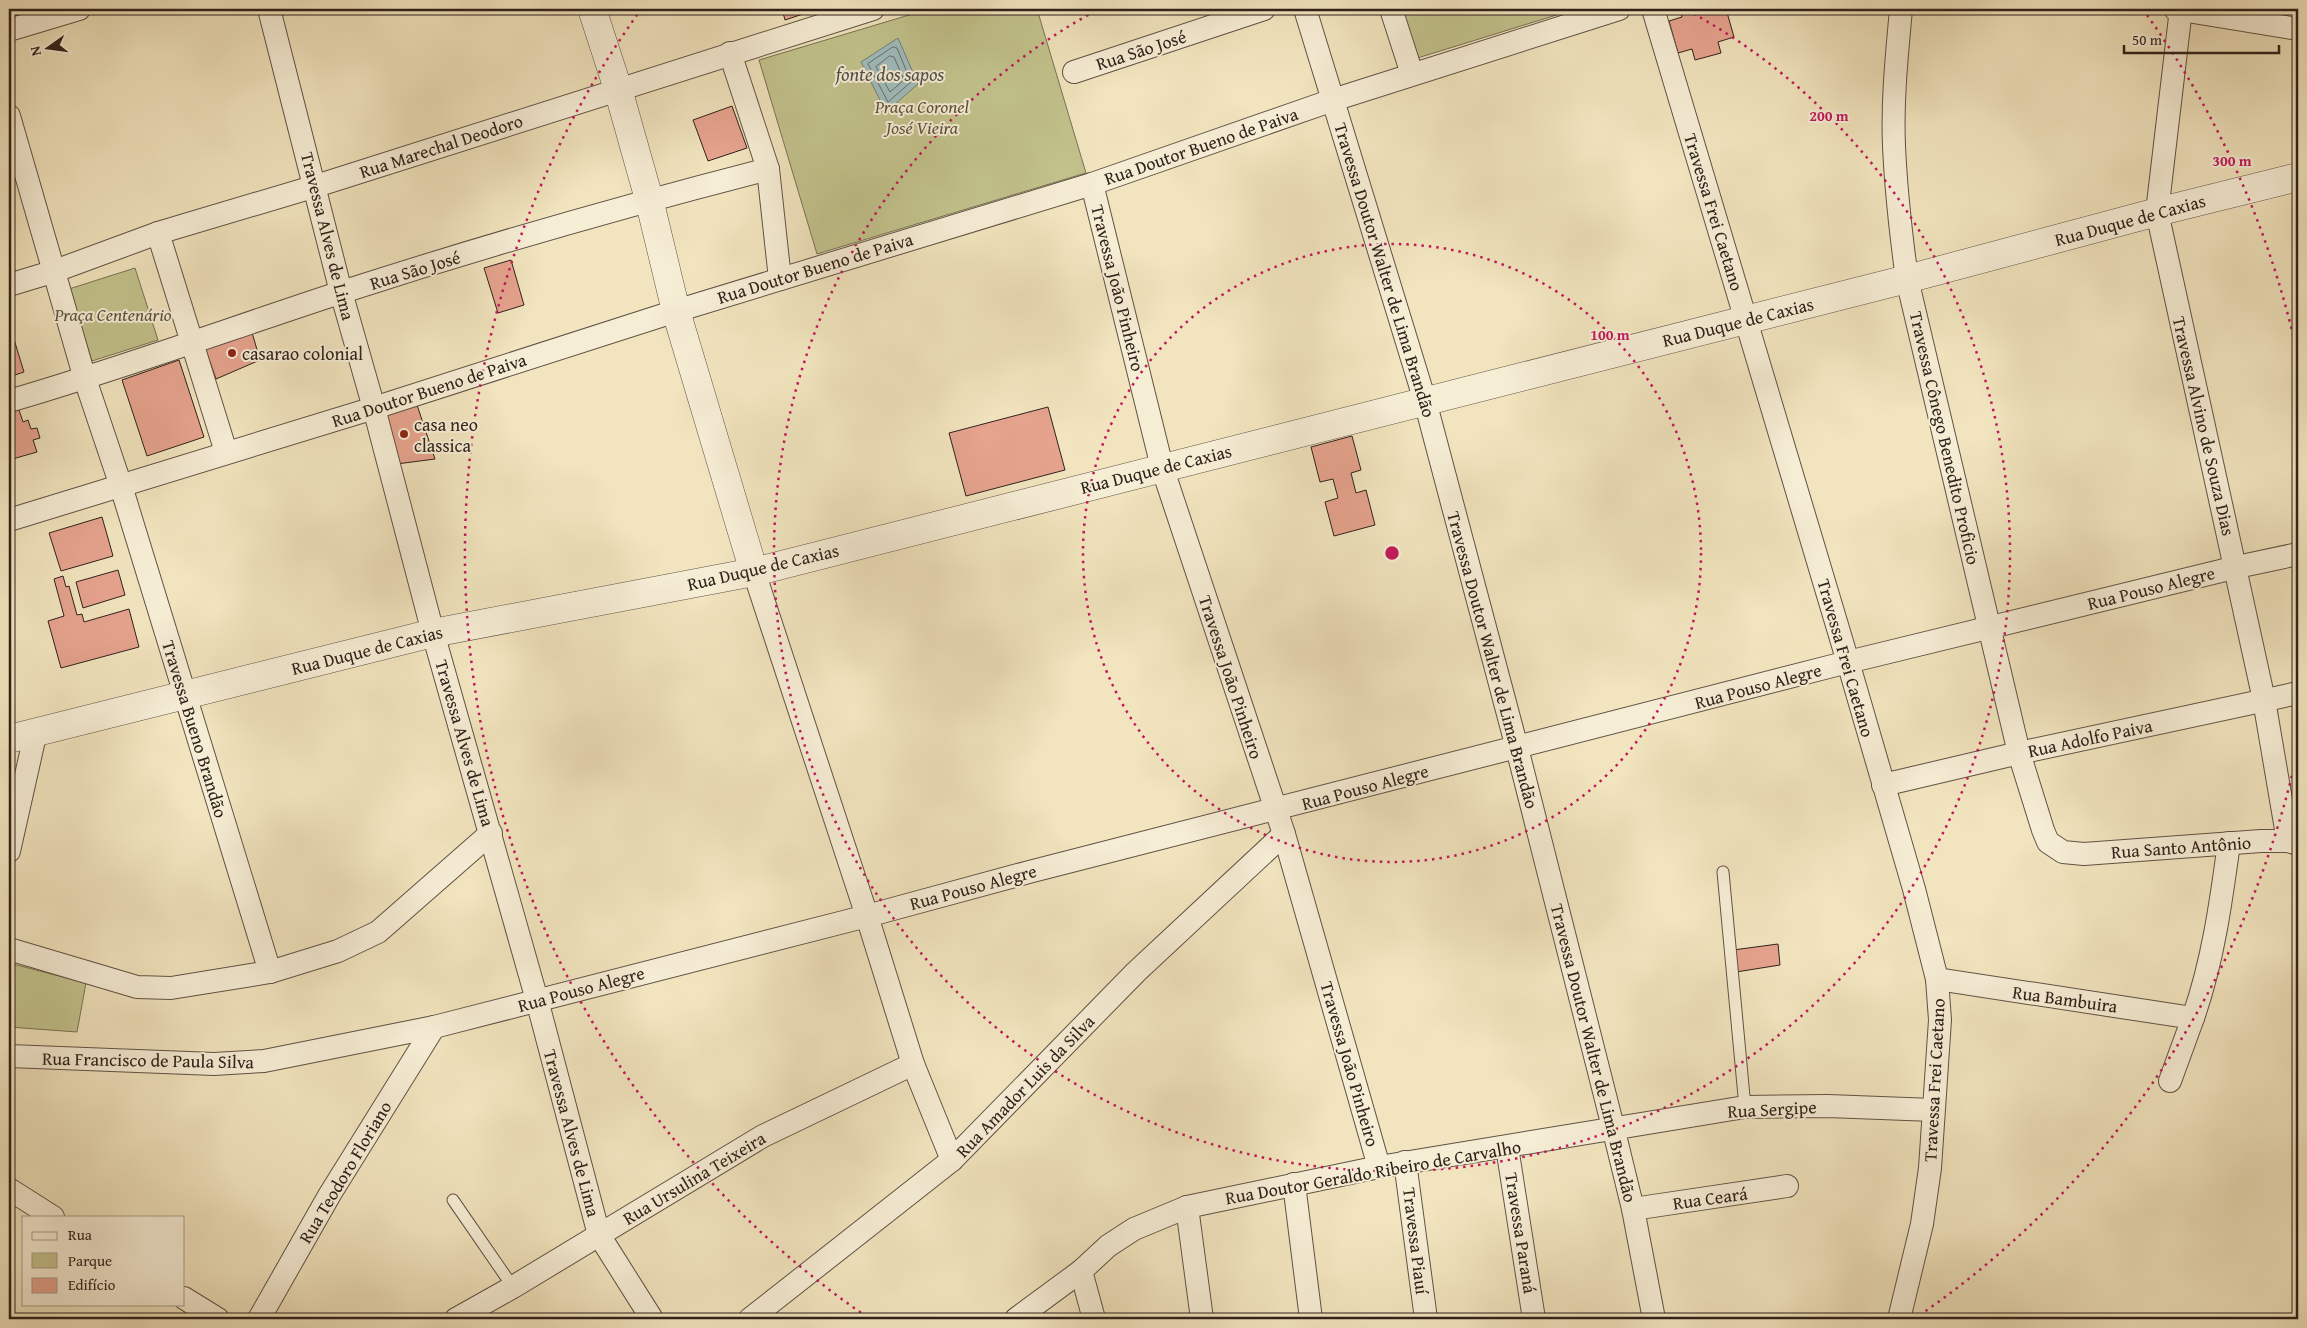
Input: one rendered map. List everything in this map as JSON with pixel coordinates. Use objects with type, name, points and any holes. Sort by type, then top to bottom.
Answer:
[{"type":"street","points":[[9,30],[78,9]]},
{"type":"street","name":"Travessa Alves de Lima","points":[[269,9],[316,186],[341,292],[374,408],[432,632],[538,1000],[599,1235],[652,1319]]},
{"type":"street","points":[[592,9],[618,89],[676,311],[754,572],[914,1064],[952,1160]]},
{"type":"street","name":"Rua Marechal Deodoro","points":[[9,285],[55,271],[158,233],[316,186],[873,9]]},
{"type":"street","name":"Rua São José","points":[[1074,72],[1264,9]]},
{"type":"street","name":"Travessa Doutor Walter de Lima Brandão","points":[[1305,9],[1425,401],[1517,748],[1613,1127],[1633,1209],[1654,1319]]},
{"type":"street","points":[[1391,9],[1412,74]]},
{"type":"street","name":"Rua Doutor Bueno de Paiva","points":[[9,520],[374,408],[676,311],[1092,184],[1333,100],[1618,9]]},
{"type":"street","name":"Travessa Frei Caetano","points":[[1653,9],[1848,662],[1914,889],[1937,980],[1940,1020],[1930,1168],[1922,1224],[1900,1319]]},
{"type":"street","name":"Travessa Cônego Benedito Proficio","points":[[1901,9],[1896,73],[1894,145],[1900,226],[1907,279],[2019,753],[2048,842],[2063,852]]},
{"type":"street","points":[[2179,9],[2298,29]]},
{"type":"street","name":"Travessa Alvino de Souza Dias","points":[[2179,9],[2157,212],[2167,264],[2237,567],[2293,843]]},
{"type":"street","points":[[730,53],[768,169],[780,279]]},
{"type":"street","points":[[9,116],[85,379],[121,486]]},
{"type":"street","name":"Rua São José","points":[[9,402],[85,379],[190,341],[341,292],[648,200],[768,169]]},
{"type":"street","name":"Rua Duque de Caxias","points":[[9,739],[432,632],[754,572],[1907,279],[2157,212],[2298,177]]},
{"type":"street","name":"Travessa João Pinheiro","points":[[1092,184],[1162,467],[1284,834],[1379,1167]]},
{"type":"street","points":[[158,233],[226,452]]},
{"type":"street","name":"Travessa Bueno Brandão","points":[[121,486],[270,972]]},
{"type":"street","name":"Rua Pouso Alegre","points":[[434,1027],[1848,662],[2237,567],[2298,554]]},
{"type":"street","name":"Rua Adolfo Paiva","points":[[1883,785],[2019,753],[2298,693]]},
{"type":"street","points":[[9,851],[36,731]]},
{"type":"street","points":[[9,949],[137,988],[171,988],[270,972],[338,951],[378,932],[491,833]]},
{"type":"street","name":"Rua Amador Luis da Silva","points":[[750,1319],[952,1160],[1136,972],[1284,834]]},
{"type":"street","points":[[2170,1082],[2204,986],[2220,908],[2230,843]]},
{"type":"street","name":"Rua Santo Antônio","points":[[2063,852],[2084,854],[2230,843],[2293,843]]},
{"type":"street","name":"Rua Bambuira","points":[[1937,980],[2193,1018]]},
{"type":"street","name":"Rua Francisco de Paula Silva","points":[[9,1056],[214,1064],[264,1061],[434,1027]]},
{"type":"street","name":"Rua Teodoro Floriano","points":[[259,1319],[330,1194],[434,1027]]},
{"type":"street","name":"Rua Ursulina Teixeira","points":[[456,1319],[513,1287],[770,1132],[914,1064]]},
{"type":"street","name":"Rua Sergipe","points":[[1613,1127],[1745,1107],[1828,1106],[1933,1110]]},
{"type":"street","name":"Rua Doutor Geraldo Ribeiro de Carvalho","points":[[1016,1319],[1081,1270],[1108,1246],[1134,1229],[1187,1207],[1379,1167],[1508,1148],[1613,1127]]},
{"type":"street","name":"Travessa Paraná","points":[[1508,1148],[1534,1319]]},
{"type":"street","name":"Travessa Piauí","points":[[1406,1162],[1426,1319]]},
{"type":"street","points":[[1294,1184],[1312,1319]]},
{"type":"street","name":"Rua Ceará","points":[[1633,1209],[1787,1186]]},
{"type":"street","points":[[9,1189],[51,1216]]},
{"type":"street","points":[[1187,1207],[1202,1319]]},
{"type":"street","points":[[1081,1270],[1094,1319]]},
{"type":"street","points":[[185,1299],[218,1319]]},
{"type":"lane","points":[[1723,872],[1745,1107]]},
{"type":"lane","points":[[453,1200],[513,1287]]},
{"type":"green space","name":"Praça Coronel José Vieira","points":[[929,9],[1037,9],[1086,173],[817,254],[759,60]]},
{"type":"green space","points":[[1395,9],[1576,9],[1411,60]]},
{"type":"green space","name":"Praça Centenário","points":[[135,268],[158,340],[92,361],[69,289]]},
{"type":"green space","points":[[9,963],[86,983],[77,1032],[9,1027]]},
{"type":"water","name":"fonte dos sapos","points":[[898,38],[918,84],[886,112],[861,62]]},
{"type":"building","points":[[782,9],[818,9],[785,20]]},
{"type":"building","points":[[1699,9],[1726,9],[1734,37],[1718,42],[1721,53],[1695,60],[1692,49],[1678,53],[1669,21],[1682,17],[1681,14]]},
{"type":"building","points":[[732,106],[747,148],[708,161],[693,120]]},
{"type":"building","points":[[511,260],[524,305],[498,313],[484,268]]},
{"type":"building","name":"casarao colonial","points":[[249,322],[260,360],[216,379],[204,345]]},
{"type":"building","points":[[9,323],[24,372],[9,377]]},
{"type":"building","points":[[179,360],[204,437],[147,456],[122,380]]},
{"type":"building","name":"casa neo classica","points":[[417,405],[435,459],[389,465],[374,408]]},
{"type":"building","points":[[1048,407],[1065,470],[966,496],[949,433]]},
{"type":"building","points":[[19,410],[23,422],[28,420],[31,429],[37,428],[40,438],[33,440],[37,452],[9,460],[9,413]]},
{"type":"building","points":[[1352,436],[1361,470],[1351,473],[1356,493],[1366,490],[1375,525],[1334,536],[1325,502],[1338,498],[1333,479],[1320,482],[1311,447]]},
{"type":"building","points":[[102,517],[113,556],[61,571],[49,533]]},
{"type":"building","points":[[118,570],[125,595],[83,608],[76,582]]},
{"type":"building","points":[[63,576],[66,587],[69,586],[77,615],[82,614],[84,622],[129,609],[139,647],[61,668],[48,621],[64,616],[54,579]]},
{"type":"building","points":[[1778,944],[1780,965],[1736,972],[1733,950]]},
{"type":"place","name":"casarao colonial","points":[[232,353]]},
{"type":"place","name":"casa neo classica","points":[[404,434]]}]
